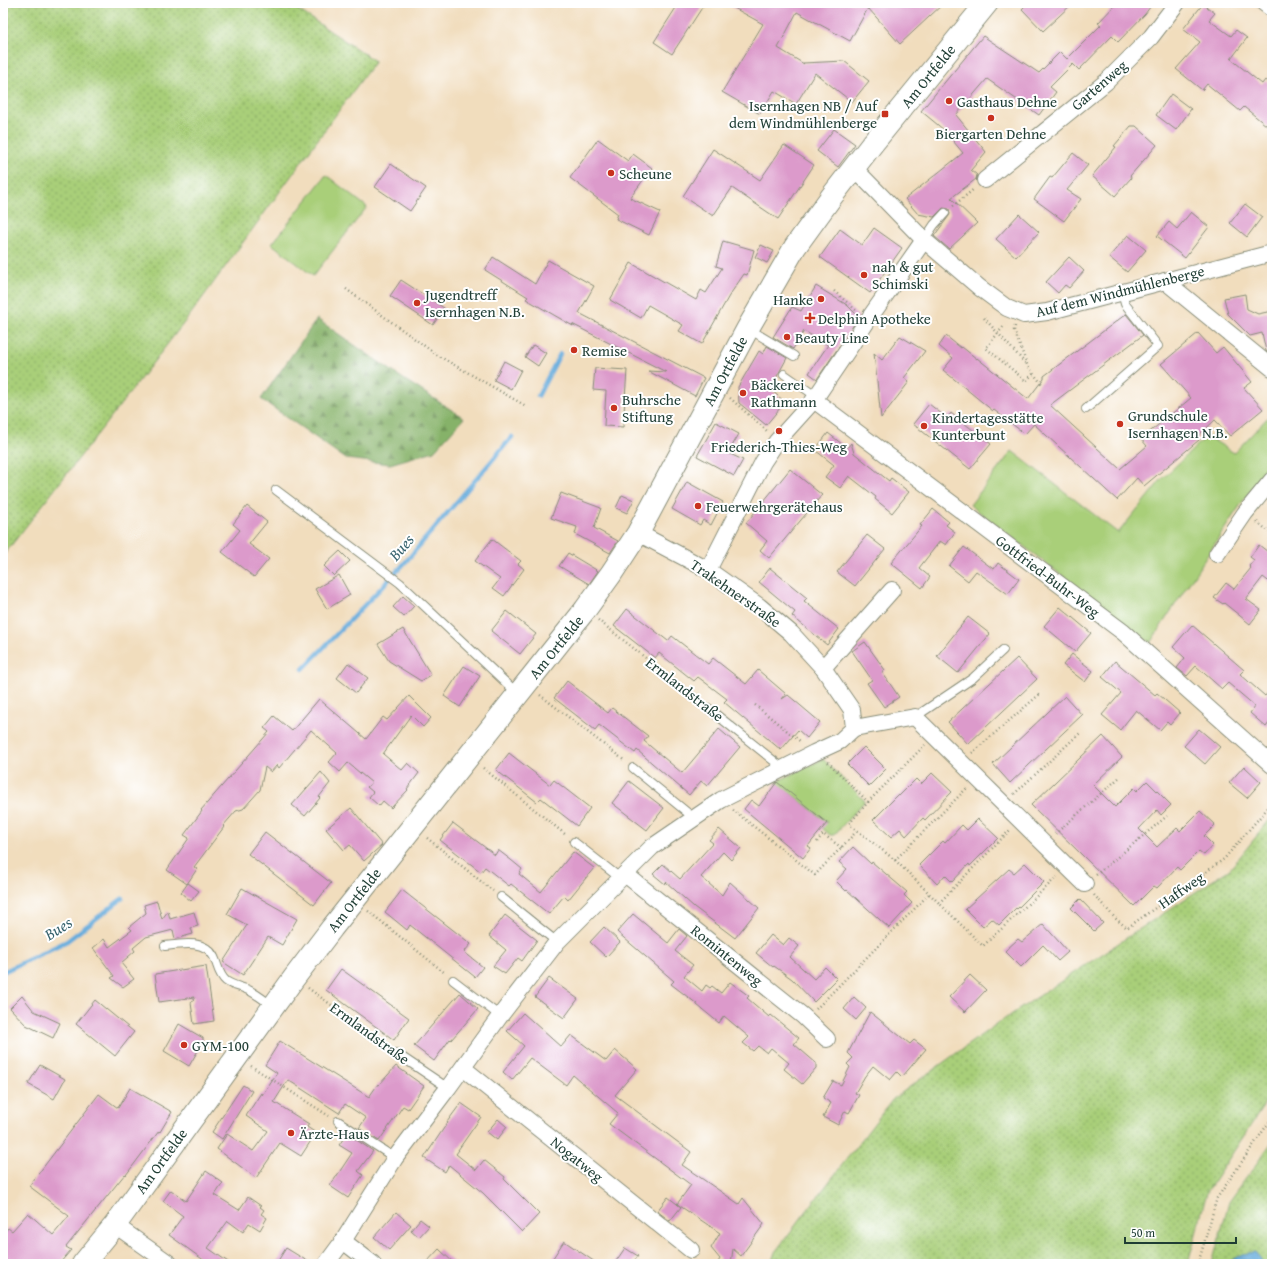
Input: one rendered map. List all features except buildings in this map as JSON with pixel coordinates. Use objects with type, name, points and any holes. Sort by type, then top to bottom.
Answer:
[{"type":"main road","name":"Am Ortfelde","points":[[83,1264],[115,1224],[294,978],[353,900],[585,610],[611,574],[638,533],[716,386],[795,247],[854,168],[987,3]]},
{"type":"street","name":"Gartenweg","points":[[985,180],[1106,82],[1151,37],[1177,3]]},
{"type":"street","points":[[1264,3],[1272,9]]},
{"type":"street","name":"Auf dem Windmühlenberge","points":[[854,168],[924,240],[980,288],[1007,308],[1024,315],[1047,312],[1272,253]]},
{"type":"street","points":[[708,570],[763,462],[777,441],[816,398],[924,240]]},
{"type":"street","points":[[1165,281],[1272,368]]},
{"type":"street","name":"Gottfried-Buhr-Weg","points":[[816,398],[1122,632],[1272,765]]},
{"type":"street","points":[[1218,554],[1245,513],[1272,480]]},
{"type":"street","name":"Trakehnerstraße","points":[[638,533],[708,570],[759,606],[791,633],[823,668],[852,710],[854,728]]},
{"type":"street","points":[[823,668],[892,590]]},
{"type":"street","points":[[326,1264],[343,1241],[395,1158],[557,942],[652,847],[720,800],[840,741],[854,728],[915,717],[1085,884]]},
{"type":"street","name":"Romintenweg","points":[[623,876],[806,1019],[827,1039]]},
{"type":"street","name":"Nogatweg","points":[[462,1068],[690,1250]]},
{"type":"street","points":[[115,1224],[170,1264]]},
{"type":"street","points":[[343,1241],[373,1264]]},
{"type":"lane","points":[[924,240],[934,225],[945,213]]},
{"type":"lane","points":[[1086,409],[1158,346],[1125,304],[1122,293]]},
{"type":"lane","points":[[748,328],[794,356]]},
{"type":"lane","points":[[784,374],[816,398]]},
{"type":"lane","points":[[276,490],[396,579],[522,689]]},
{"type":"lane","points":[[915,717],[973,678],[1004,650]]},
{"type":"lane","name":"Ermlandstraße","points":[[708,708],[784,769]]},
{"type":"lane","points":[[633,768],[694,818]]},
{"type":"lane","points":[[574,842],[623,876]]},
{"type":"lane","points":[[501,897],[557,942]]},
{"type":"lane","points":[[165,946],[186,943],[204,947],[214,958],[218,969],[225,979],[232,985],[251,991],[273,1007]]},
{"type":"lane","points":[[453,980],[500,1016]]},
{"type":"lane","name":"Ermlandstraße","points":[[396,1053],[448,1088]]},
{"type":"lane","points":[[338,1121],[395,1158]]},
{"type":"path","points":[[945,213],[985,180]]},
{"type":"path","points":[[346,289],[438,355],[526,406]]},
{"type":"path","points":[[834,291],[868,320]]},
{"type":"path","points":[[1016,312],[1014,330],[1028,367]]},
{"type":"path","points":[[984,318],[1042,384]]},
{"type":"path","points":[[1003,327],[986,348],[1026,381],[1033,374]]},
{"type":"path","points":[[716,386],[763,428]]},
{"type":"path","points":[[1245,513],[1272,534]]},
{"type":"path","name":"Ermlandstraße","points":[[585,610],[708,708]]},
{"type":"path","points":[[522,689],[633,768]]},
{"type":"path","points":[[961,762],[1041,693]]},
{"type":"path","points":[[755,705],[816,752],[868,802]]},
{"type":"path","points":[[1003,804],[1080,734]]},
{"type":"path","points":[[934,736],[868,802],[849,824],[895,860],[983,946],[1068,867]]},
{"type":"path","points":[[468,756],[574,842]]},
{"type":"path","points":[[1044,844],[1121,776]]},
{"type":"path","points":[[895,860],[977,777]]},
{"type":"path","points":[[720,800],[815,875],[857,831]]},
{"type":"path","name":"Haffweg","points":[[1085,884],[1115,918],[1127,928],[1224,859],[1272,803]]},
{"type":"path","points":[[1085,884],[1167,816]]},
{"type":"path","points":[[939,903],[1020,820]]},
{"type":"path","points":[[412,826],[501,897]]},
{"type":"path","points":[[817,842],[823,834],[842,848]]},
{"type":"path","points":[[806,1019],[929,894]]},
{"type":"path","points":[[353,900],[453,980]]},
{"type":"path","name":"Ermlandstraße","points":[[294,978],[396,1053]]},
{"type":"path","points":[[237,1057],[338,1121]]},
{"type":"path","points":[[1198,1264],[1216,1198],[1272,1118]]},
{"type":"green space","points":[[3,3],[288,3],[375,61],[190,315],[3,556]]},
{"type":"green space","points":[[326,175],[367,207],[313,276],[272,244]]},
{"type":"green space","points":[[317,319],[402,378],[464,418],[434,451],[390,464],[346,459],[261,399]]},
{"type":"green space","points":[[1272,413],[1272,459],[1150,643],[970,505],[1012,451],[1118,533],[1161,480],[1207,436],[1234,453]]},
{"type":"green space","points":[[823,759],[864,800],[864,802],[834,835],[830,835],[822,828],[827,822],[776,782]]},
{"type":"green space","points":[[1272,817],[1272,1093],[1207,1192],[1188,1264],[771,1264],[775,1252],[893,1099],[991,1028],[1230,869]]},
{"type":"green space","points":[[1272,1142],[1272,1264],[1212,1264],[1229,1202]]},
{"type":"water","points":[[1255,1252],[1261,1259],[1262,1264],[1231,1264],[1232,1260],[1242,1254]]},
{"type":"waterway","name":"Bues","points":[[538,396],[560,354]]},
{"type":"waterway","name":"Bues","points":[[303,669],[402,566],[512,437]]},
{"type":"waterway","name":"Bues","points":[[3,972],[67,941],[123,898]]},
{"type":"place","name":"Gasthaus Dehne","points":[[949,101]]},
{"type":"place","name":"Isernhagen NB / Auf dem Windmühlenberge","points":[[885,114]]},
{"type":"place","name":"Biergarten Dehne","points":[[991,118]]},
{"type":"place","name":"Scheune","points":[[611,173]]},
{"type":"place","name":"nah & gut Schimski","points":[[864,275]]},
{"type":"place","name":"Hanke","points":[[821,299]]},
{"type":"place","name":"Jugendtreff Isernhagen N.B.","points":[[417,303]]},
{"type":"place","name":"Delphin Apotheke","points":[[810,318]]},
{"type":"place","name":"Beauty Line","points":[[787,337]]},
{"type":"place","name":"Remise","points":[[574,350]]},
{"type":"place","name":"Bäckerei Rathmann","points":[[743,393]]},
{"type":"place","name":"Buhrsche Stiftung","points":[[614,408]]},
{"type":"place","name":"Grundschule Isernhagen N.B.","points":[[1120,424]]},
{"type":"place","name":"Kindertagesstätte Kunterbunt","points":[[924,426]]},
{"type":"place","name":"Friederich-Thies-Weg","points":[[779,431]]},
{"type":"place","name":"Feuerwehrgerätehaus","points":[[698,506]]},
{"type":"place","name":"GYM-100","points":[[184,1045]]},
{"type":"place","name":"Ärzte-Haus","points":[[291,1133]]}]
